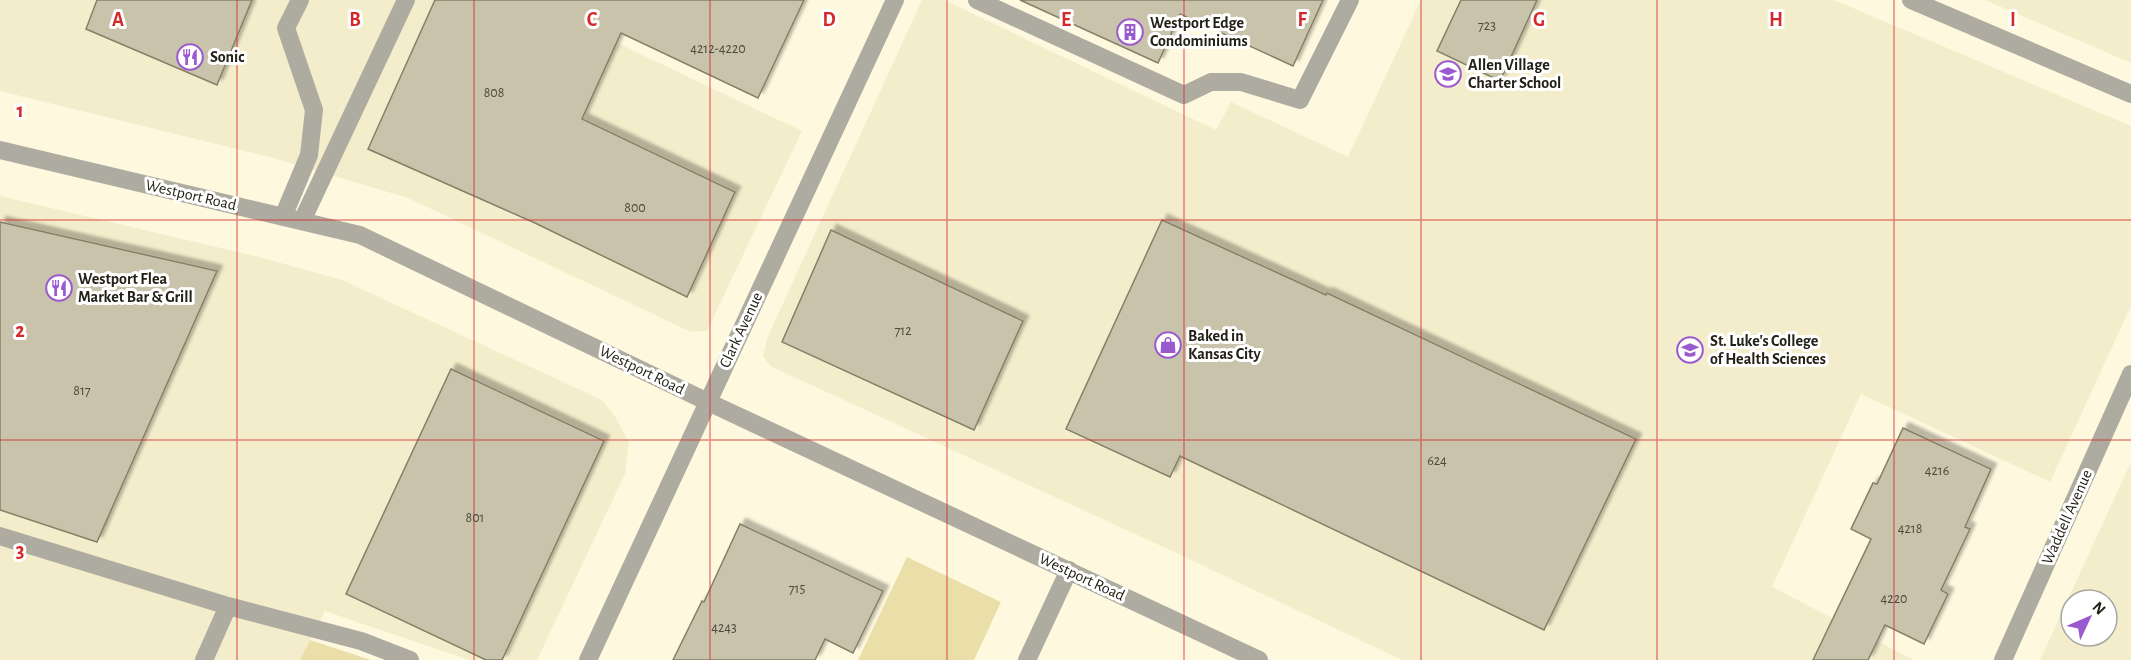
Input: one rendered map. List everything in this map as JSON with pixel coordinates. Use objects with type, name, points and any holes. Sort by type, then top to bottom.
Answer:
[{"type":"street","points":[[283,217],[309,155],[314,110],[286,28],[300,0]]},
{"type":"street","points":[[302,221],[406,0]]},
{"type":"street","name":"Clark Avenue","points":[[588,660],[895,0]]},
{"type":"street","points":[[977,0],[1184,95],[1211,82],[1241,82],[1300,100],[1350,0]]},
{"type":"street","points":[[1911,0],[2131,94]]},
{"type":"street","name":"Westport Road","points":[[0,150],[360,235],[708,402],[1259,660]]},
{"type":"street","name":"Waddell Avenue","points":[[2003,660],[2131,374]]},
{"type":"street","points":[[0,536],[228,606],[361,641],[410,660]]},
{"type":"street","points":[[1027,660],[1069,570]]},
{"type":"street","points":[[204,660],[228,606]]},
{"type":"shaded area","points":[[0,0],[527,0],[802,131],[707,331],[691,332],[408,198],[277,159],[0,91]]},
{"type":"shaded area","name":"St. Luke's College of Health Sciences","points":[[922,0],[944,0],[1216,130],[1231,102],[1348,157],[1421,0],[1834,0],[2131,126],[2131,306],[2050,482],[1861,394],[1772,587],[1914,660],[1402,660],[1172,551],[770,366],[763,356],[768,336]]},
{"type":"shaded area","points":[[1985,0],[2131,0],[2131,63]]},
{"type":"shaded area","points":[[0,196],[259,257],[342,280],[602,400],[616,418],[629,442],[625,474],[537,660],[469,660],[325,611],[300,660],[0,660]]},
{"type":"shaded area","points":[[2131,462],[2131,660],[2040,660],[2059,619],[2059,648],[2119,648],[2119,588],[2073,588]]},
{"type":"shaded area","points":[[907,557],[1001,602],[974,660],[858,660]]},
{"type":"shaded area","points":[[310,640],[371,660],[300,660]]},
{"type":"building","name":"Sonic","points":[[97,0],[252,0],[217,85],[86,29]]},
{"type":"building","points":[[435,0],[804,0],[758,98],[621,33],[582,119],[735,192],[687,297],[535,223],[368,149]]},
{"type":"building","points":[[1020,0],[1323,0],[1293,66],[1180,14],[1158,63]]},
{"type":"building","points":[[1461,0],[1537,0],[1500,81],[1437,51]]},
{"type":"building","points":[[1162,220],[1326,295],[1327,293],[1636,439],[1544,630],[1180,456],[1170,477],[1066,429]]},
{"type":"building","points":[[0,222],[217,271],[97,542],[0,510]]},
{"type":"building","points":[[831,230],[1023,321],[974,430],[782,342]]},
{"type":"building","points":[[451,369],[604,441],[502,660],[486,660],[346,594]]},
{"type":"building","points":[[1903,428],[1991,469],[1965,527],[1970,529],[1941,590],[1948,594],[1924,644],[1885,625],[1868,660],[1813,660],[1871,539],[1851,529],[1873,483],[1877,484]]},
{"type":"building","points":[[740,524],[883,591],[853,653],[825,639],[815,660],[673,660],[702,601],[704,602]]},
{"type":"place","name":"Westport Edge Condominiums","points":[[1130,32]]},
{"type":"place","name":"Sonic","points":[[190,57]]},
{"type":"place","name":"Allen Village Charter School","points":[[1448,74]]},
{"type":"place","name":"Westport Flea Market Bar & Grill","points":[[59,288]]},
{"type":"place","name":"Baked in Kansas City","points":[[1168,345]]},
{"type":"place","name":"St. Luke's College of Health Sciences","points":[[1690,350]]}]
